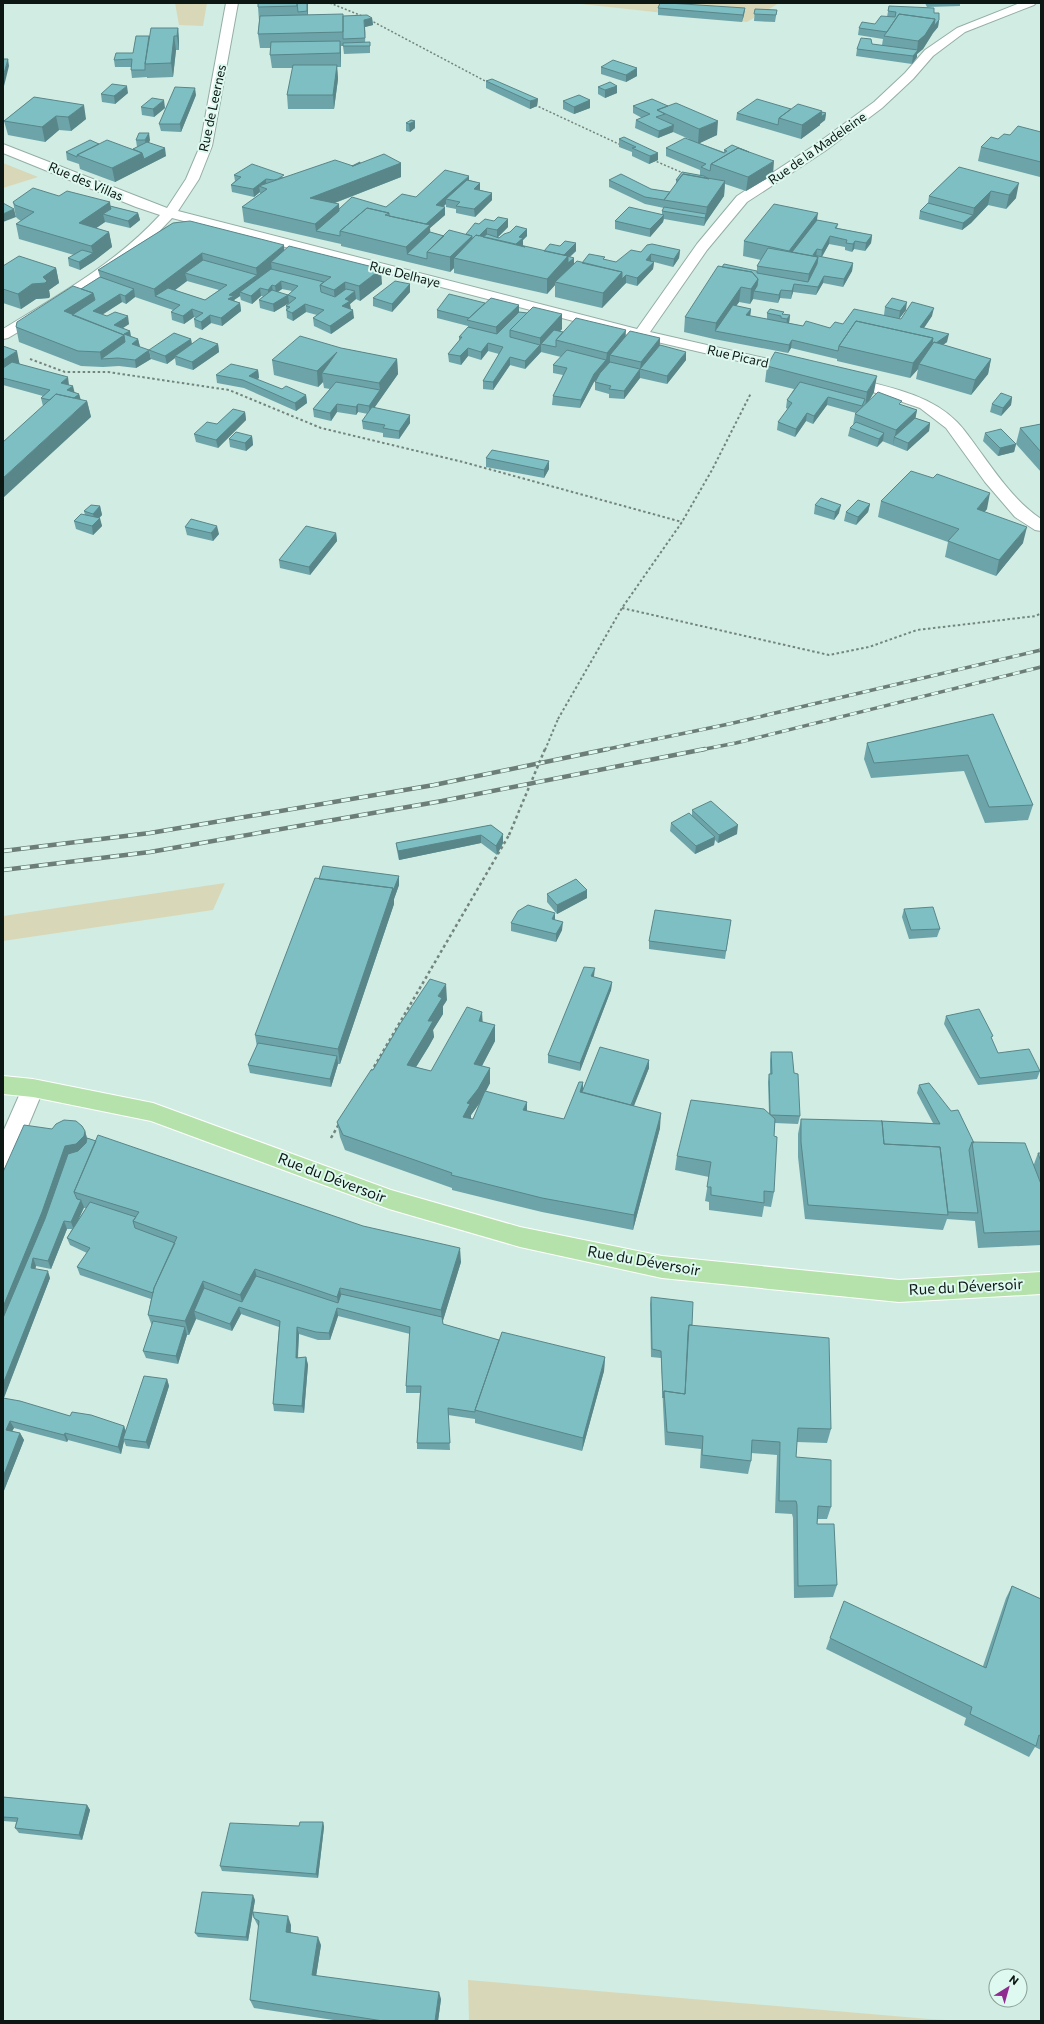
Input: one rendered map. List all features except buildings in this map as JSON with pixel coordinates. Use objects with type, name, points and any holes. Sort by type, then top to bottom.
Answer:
[{"type":"main road","name":"Rue du Déversoir","points":[[3,1085],[33,1088],[153,1112],[389,1199],[520,1237],[662,1266],[898,1291],[1041,1283]]},
{"type":"street","name":"Rue de Leernes","points":[[3,335],[106,271],[142,241],[170,213],[191,182],[206,146],[232,3]]},
{"type":"street","name":"Rue de la Madeleine","points":[[641,334],[660,309],[702,247],[742,198],[820,148],[878,105],[909,76],[929,53],[961,30],[1030,3]]},
{"type":"street","name":"Rue des Villas","points":[[3,148],[141,204],[170,213]]},
{"type":"street","name":"Rue Delhaye","points":[[170,213],[641,334]]},
{"type":"street","name":"Rue Picard","points":[[641,334],[812,373]]},
{"type":"street","points":[[827,377],[881,390],[926,405],[952,425],[991,479],[1021,513],[1041,526]]},
{"type":"street","points":[[3,1160],[33,1088]]},
{"type":"path","points":[[330,3],[363,17]]},
{"type":"path","points":[[370,20],[493,85]]},
{"type":"path","points":[[534,105],[625,147]]},
{"type":"path","points":[[652,159],[742,198]]},
{"type":"path","points":[[24,357],[65,372],[108,372],[229,390],[321,428],[463,462],[682,522]]},
{"type":"path","points":[[369,1075],[509,835],[558,719],[622,608],[682,522],[712,470],[767,362]]},
{"type":"path","points":[[622,608],[829,655],[869,647],[917,630],[1028,617],[1041,613]]},
{"type":"path","points":[[311,1170],[340,1122]]},
{"type":"green space","points":[[175,3],[207,3],[203,26],[179,25]]},
{"type":"green space","points":[[572,3],[779,3],[747,22]]},
{"type":"green space","points":[[3,163],[38,177],[3,188]]},
{"type":"green space","points":[[225,883],[213,910],[3,941],[3,916]]},
{"type":"green space","points":[[468,1980],[929,2019],[964,2021],[469,2021]]},
{"type":"railway","points":[[603,750],[729,724],[1041,650]]},
{"type":"railway","points":[[700,750],[736,743],[1041,667]]},
{"type":"railway","points":[[3,851],[150,833],[434,785],[608,749]]},
{"type":"railway","points":[[3,870],[150,852],[442,801],[705,749]]}]
